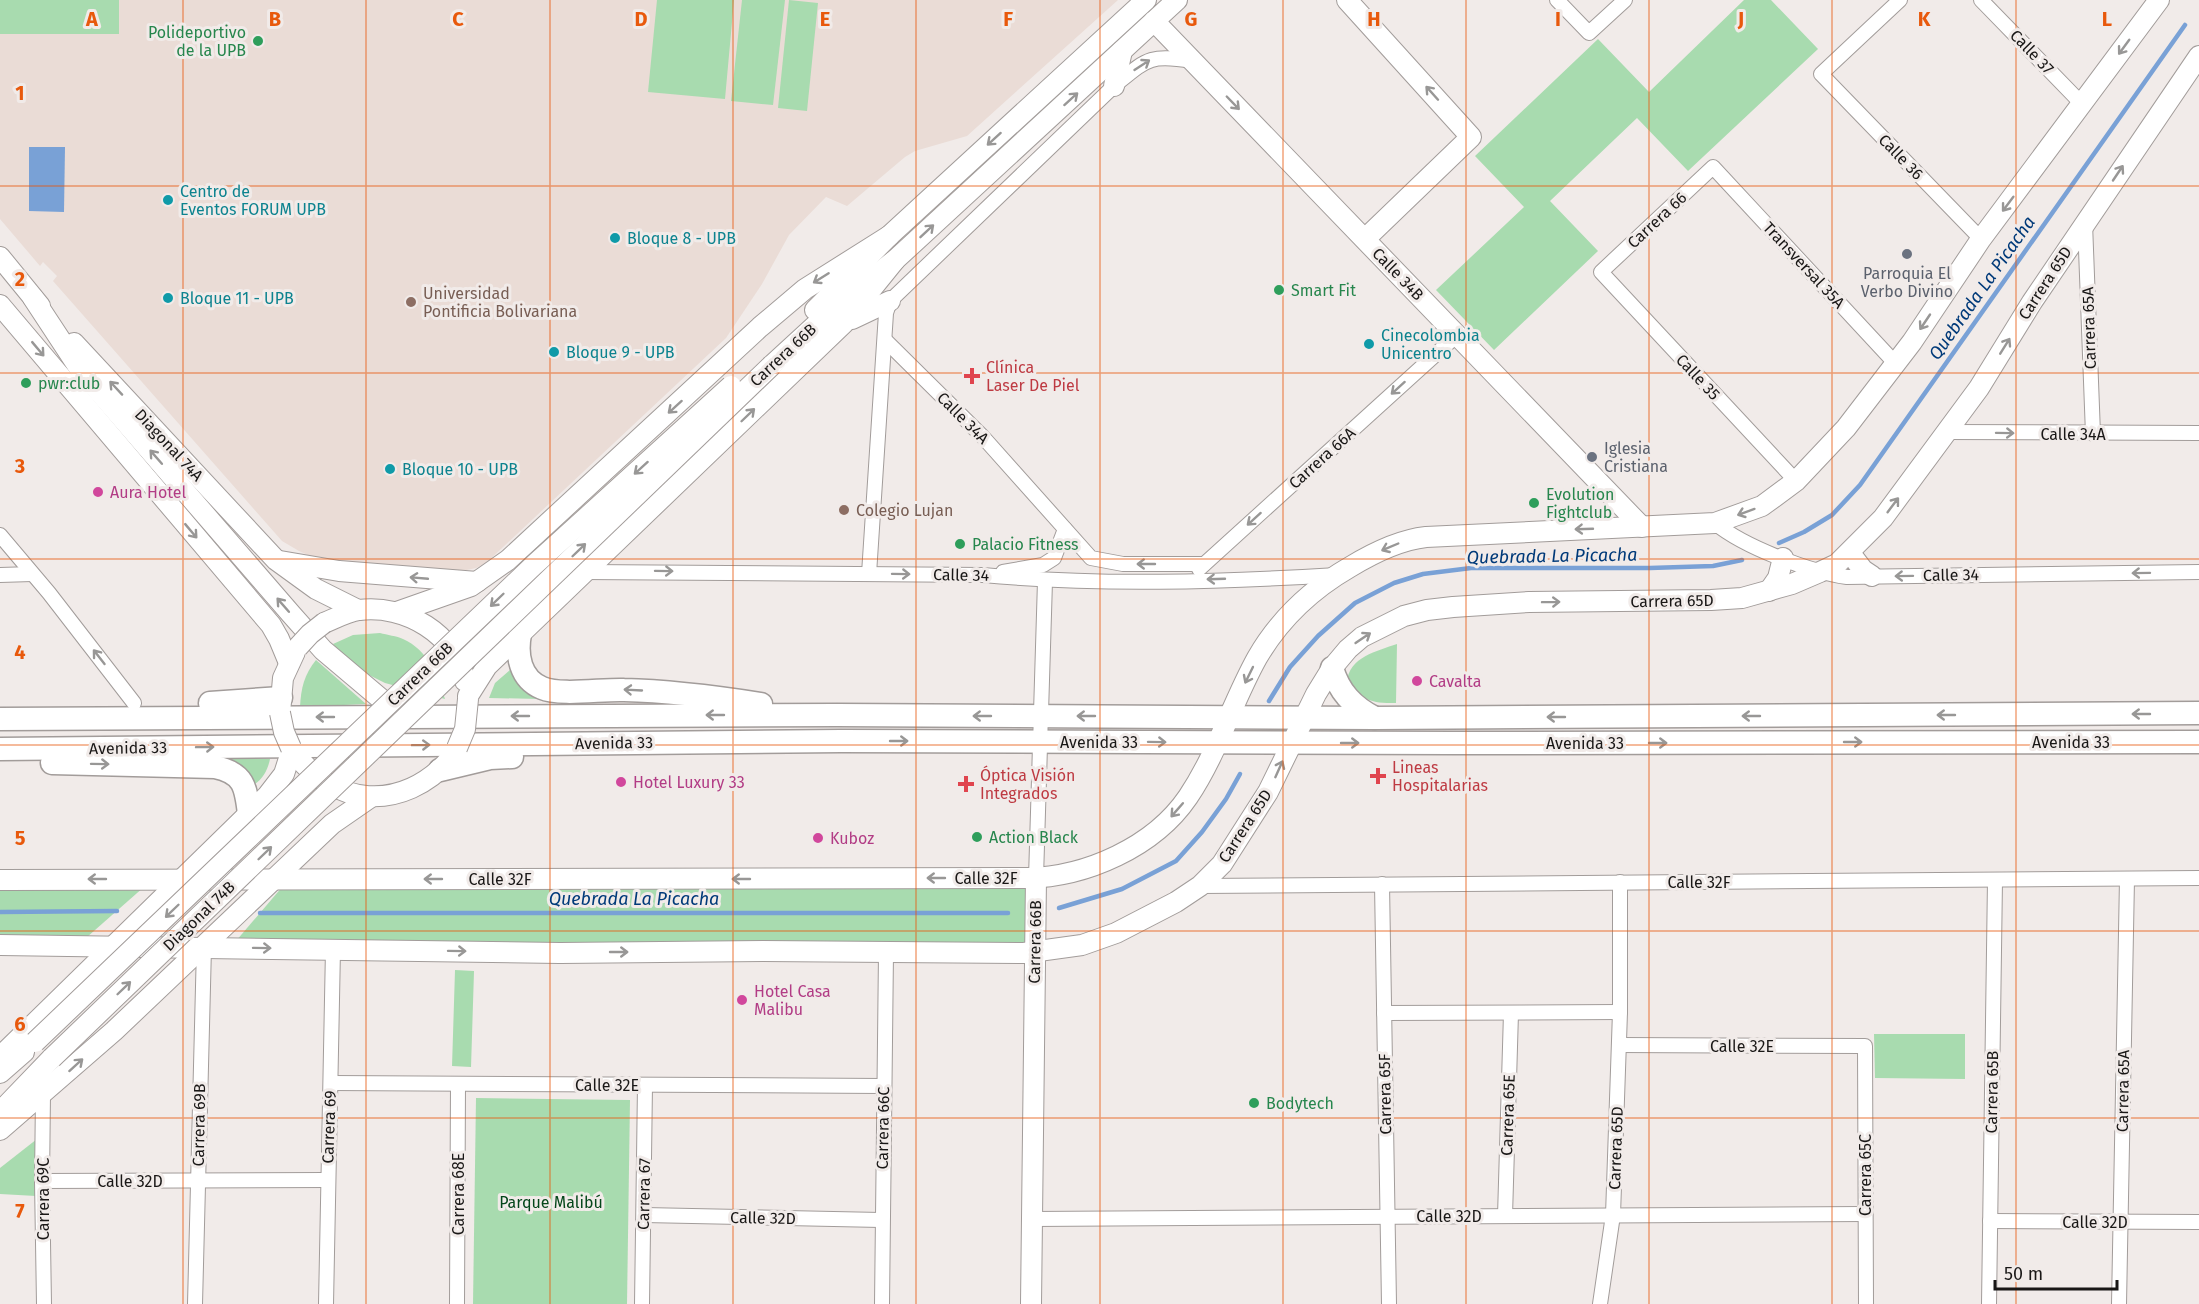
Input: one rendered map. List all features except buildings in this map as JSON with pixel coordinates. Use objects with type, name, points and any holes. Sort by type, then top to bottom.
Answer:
[{"type":"main road","name":"Carrera 66B","points":[[767,361],[889,236],[1146,0]]},
{"type":"main road","name":"Carrera 66B","points":[[395,717],[534,565],[767,361],[895,260],[1177,0]]},
{"type":"main road","points":[[1347,0],[1471,137],[1365,239]]},
{"type":"main road","points":[[1036,884],[1088,868],[1122,853],[1157,830],[1174,815],[1188,797],[1257,658],[1272,636],[1307,598],[1337,575],[1380,551],[1414,538],[1496,532],[1715,523],[1762,506],[1796,481],[1846,428],[1895,363],[1981,239],[2159,0]]},
{"type":"main road","name":"Calle 34B","points":[[1154,21],[1642,527]]},
{"type":"main road","points":[[1114,86],[1122,51]]},
{"type":"main road","name":"Carrera 65D","points":[[1034,945],[1082,945],[1116,933],[1176,902],[1200,886],[1222,864],[1246,829],[1268,792],[1304,717],[1332,668],[1362,637],[1404,616],[1427,610],[1529,602],[1742,598],[1792,584],[1837,564],[1883,518],[1979,388],[2085,221],[2199,56]]},
{"type":"main road","points":[[397,612],[456,592],[477,582],[508,560],[760,327],[806,288],[889,236]]},
{"type":"main road","name":"Diagonal 74A","points":[[0,257],[33,298],[276,560],[316,589],[358,610]]},
{"type":"main road","points":[[468,697],[487,666],[844,323],[895,260]]},
{"type":"main road","points":[[33,298],[81,371],[323,650],[395,717]]},
{"type":"main road","points":[[844,323],[890,301]]},
{"type":"main road","points":[[0,305],[293,655]]},
{"type":"main road","points":[[589,485],[585,502],[589,512],[604,527],[625,532]]},
{"type":"main road","points":[[1850,553],[1863,570],[1872,576]]},
{"type":"main road","points":[[508,560],[517,558],[539,567],[554,585],[558,597]]},
{"type":"main road","points":[[1769,591],[1778,578],[1783,558]]},
{"type":"main road","points":[[276,560],[339,571],[477,582]]},
{"type":"main road","points":[[378,609],[397,612],[419,621],[438,634],[453,652],[464,673],[468,697],[465,729],[457,748],[440,770],[415,787],[401,793],[371,796],[347,793],[325,783],[307,768],[292,749],[284,732],[280,706],[283,678],[293,655],[310,634],[324,623],[358,610],[378,609]]},
{"type":"main road","points":[[520,634],[518,647],[521,667],[534,683],[543,689],[560,691],[622,689],[675,693],[837,715]]},
{"type":"main road","points":[[1332,668],[1343,693],[1362,711],[1375,718]]},
{"type":"main road","points":[[0,709],[135,703],[280,706]]},
{"type":"main road","name":"Avenida 33","points":[[0,719],[837,715],[1375,718],[2199,713]]},
{"type":"main road","name":"Diagonal 74B","points":[[0,1073],[395,717]]},
{"type":"main road","name":"Diagonal 74B","points":[[0,1112],[395,717]]},
{"type":"main road","points":[[440,770],[490,758],[719,756],[841,741]]},
{"type":"main road","name":"Avenida 33","points":[[0,749],[841,741],[2199,742]]},
{"type":"main road","points":[[0,1057],[277,785],[287,767],[292,749]]},
{"type":"main road","points":[[0,762],[226,769],[242,781],[246,789],[249,814]]},
{"type":"main road","points":[[0,1130],[114,1031],[311,844],[345,814],[371,796]]},
{"type":"main road","points":[[311,844],[312,862],[319,879]]},
{"type":"main road","name":"Calle 32F","points":[[0,880],[319,879],[1036,884]]},
{"type":"main road","name":"Carrera 66B","points":[[1032,1304],[1036,884]]},
{"type":"main road","points":[[141,918],[155,939],[167,946]]},
{"type":"main road","points":[[0,945],[560,953],[886,952],[1034,945]]},
{"type":"main road","points":[[70,988],[83,991],[100,1002],[114,1031]]},
{"type":"street","points":[[1557,0],[1588,33],[1625,0]]},
{"type":"street","name":"Calle 36","points":[[1900,0],[1821,74],[1981,239]]},
{"type":"street","name":"Calle 37","points":[[1981,0],[2082,104]]},
{"type":"street","points":[[869,574],[886,341],[886,313],[890,301],[1114,86],[1152,58],[1162,56],[1192,61]]},
{"type":"street","name":"Carrera 66","points":[[1601,272],[1713,167]]},
{"type":"street","name":"Transversal 35A","points":[[1713,167],[1895,363]]},
{"type":"street","name":"Carrera 65A","points":[[2085,221],[2093,434]]},
{"type":"street","name":"Calle 35","points":[[1601,272],[1796,481]]},
{"type":"street","name":"Carrera 66A","points":[[1186,580],[1457,335]]},
{"type":"street","name":"Calle 34A","points":[[886,341],[982,437],[1091,558],[1123,564],[1204,564]]},
{"type":"street","name":"Calle 34A","points":[[1946,432],[2199,433]]},
{"type":"street","name":"Calle 34","points":[[1715,523],[1729,534],[1783,558],[1820,572],[1847,577],[2199,572]]},
{"type":"street","points":[[983,575],[1043,565],[1054,558],[1065,529]]},
{"type":"street","points":[[0,535],[135,703]]},
{"type":"street","name":"Calle 34","points":[[584,572],[983,575],[1044,581],[1186,580],[1337,575]]},
{"type":"street","points":[[0,575],[32,574]]},
{"type":"street","name":"Carrera 66B","points":[[1036,884],[1044,581]]},
{"type":"street","name":"Calle 32F","points":[[1200,886],[2199,878]]},
{"type":"street","name":"Carrera 65A","points":[[2119,1304],[2127,879]]},
{"type":"street","name":"Carrera 65B","points":[[1989,1304],[1995,880]]},
{"type":"street","name":"Carrera 65D","points":[[1600,1304],[1613,1215],[1620,1012],[1620,882]]},
{"type":"street","name":"Carrera 65F","points":[[1382,884],[1389,1304]]},
{"type":"street","name":"Carrera 69B","points":[[195,1304],[204,947]]},
{"type":"street","name":"Carrera 69","points":[[326,1304],[333,949]]},
{"type":"street","name":"Carrera 66C","points":[[882,1304],[881,1220],[886,952]]},
{"type":"street","points":[[1384,1013],[1620,1012]]},
{"type":"street","name":"Carrera 65E","points":[[1505,1216],[1511,1013]]},
{"type":"street","name":"Calle 32E","points":[[1619,1045],[1865,1046]]},
{"type":"street","name":"Carrera 65C","points":[[1865,1046],[1866,1304]]},
{"type":"street","name":"Calle 32E","points":[[331,1083],[883,1086]]},
{"type":"street","name":"Carrera 68E","points":[[457,1304],[458,1084]]},
{"type":"street","name":"Carrera 67","points":[[642,1304],[645,1085]]},
{"type":"street","name":"Carrera 69C","points":[[43,1094],[44,1304]]},
{"type":"street","name":"Calle 32D","points":[[42,1181],[327,1180]]},
{"type":"street","name":"Calle 32D","points":[[1032,1219],[1866,1214]]},
{"type":"street","name":"Calle 32D","points":[[644,1215],[881,1220]]},
{"type":"street","name":"Calle 32D","points":[[1990,1221],[2199,1222]]},
{"type":"shaded area","name":"Universidad Pontificia Bolivariana","points":[[0,0],[1118,0],[967,136],[915,151],[847,206],[826,197],[789,235],[762,284],[726,338],[486,563],[462,571],[347,563],[312,557],[282,541],[53,281],[57,276],[43,262],[40,266],[0,219]]},
{"type":"green space","points":[[0,0],[119,0],[119,34],[0,34]]},
{"type":"green space","points":[[657,0],[734,0],[725,99],[648,92]]},
{"type":"green space","points":[[742,0],[785,0],[773,105],[731,101]]},
{"type":"green space","points":[[789,0],[818,3],[807,111],[778,108]]},
{"type":"green space","points":[[1744,0],[1771,0],[1818,49],[1688,171],[1637,118],[1550,201],[1598,251],[1494,350],[1436,290],[1524,207],[1475,156],[1598,39],[1649,92]]},
{"type":"green space","points":[[380,633],[403,639],[419,650],[431,664],[445,699],[385,683],[353,667],[333,644],[353,635]]},
{"type":"green space","points":[[1397,644],[1396,703],[1368,700],[1347,682],[1349,673],[1353,666],[1365,656]]},
{"type":"green space","points":[[316,660],[366,704],[300,707],[304,682]]},
{"type":"green space","points":[[511,669],[519,683],[540,699],[489,698],[495,683]]},
{"type":"green space","points":[[231,759],[270,759],[264,774],[253,785],[239,764]]},
{"type":"green space","points":[[1036,878],[1034,952],[230,948],[289,879]]},
{"type":"green space","points":[[153,879],[78,945],[0,945],[0,880]]},
{"type":"green space","points":[[455,970],[474,971],[471,1067],[452,1066]]},
{"type":"green space","points":[[1874,1034],[1965,1034],[1965,1079],[1875,1078]]},
{"type":"green space","name":"Parque Malibú","points":[[476,1098],[630,1100],[627,1304],[473,1304]]},
{"type":"green space","points":[[37,1139],[36,1196],[0,1194],[0,1168]]},
{"type":"water","points":[[29,147],[65,147],[64,212],[29,211]]},
{"type":"waterway","name":"Quebrada La Picacha","points":[[1779,543],[1804,532],[1832,515],[1860,485],[2185,25]]},
{"type":"waterway","name":"Quebrada La Picacha","points":[[1269,701],[1290,667],[1318,636],[1355,603],[1394,583],[1423,574],[1471,568],[1713,566],[1742,560]]},
{"type":"waterway","name":"Quebrada La Picacha","points":[[1059,908],[1122,889],[1176,861],[1202,832],[1226,799],[1240,774]]},
{"type":"waterway","name":"Quebrada La Picacha","points":[[0,912],[117,911]]},
{"type":"waterway","name":"Quebrada La Picacha","points":[[260,913],[1008,913]]},
{"type":"place","name":"Polideportivo de la UPB","points":[[258,41]]},
{"type":"place","name":"Centro de Eventos FORUM UPB","points":[[168,200]]},
{"type":"place","name":"Bloque 8 - UPB","points":[[615,238]]},
{"type":"place","name":"Parroquia El Verbo Divino","points":[[1907,254]]},
{"type":"place","name":"Smart Fit","points":[[1279,290]]},
{"type":"place","name":"Bloque 11 - UPB","points":[[168,298]]},
{"type":"place","name":"Universidad Pontificia Bolivariana","points":[[411,302]]},
{"type":"place","name":"Cinecolombia Unicentro","points":[[1369,344]]},
{"type":"place","name":"Bloque 9 - UPB","points":[[554,352]]},
{"type":"place","name":"Clínica Laser De Piel","points":[[972,376]]},
{"type":"place","name":"pwr:club","points":[[26,383]]},
{"type":"place","name":"Iglesia Cristiana","points":[[1592,457]]},
{"type":"place","name":"Bloque 10 - UPB","points":[[390,469]]},
{"type":"place","name":"Aura Hotel","points":[[98,492]]},
{"type":"place","name":"Evolution Fightclub","points":[[1534,503]]},
{"type":"place","name":"Colegio Lujan","points":[[844,510]]},
{"type":"place","name":"Palacio Fitness","points":[[960,544]]},
{"type":"place","name":"Cavalta","points":[[1417,681]]},
{"type":"place","name":"Lineas Hospitalarias","points":[[1378,776]]},
{"type":"place","name":"Hotel Luxury 33","points":[[621,782]]},
{"type":"place","name":"Óptica Visión Integrados","points":[[966,784]]},
{"type":"place","name":"Action Black","points":[[977,837]]},
{"type":"place","name":"Kuboz","points":[[818,838]]},
{"type":"place","name":"Hotel Casa Malibu","points":[[742,1000]]},
{"type":"place","name":"Bodytech","points":[[1254,1103]]}]
